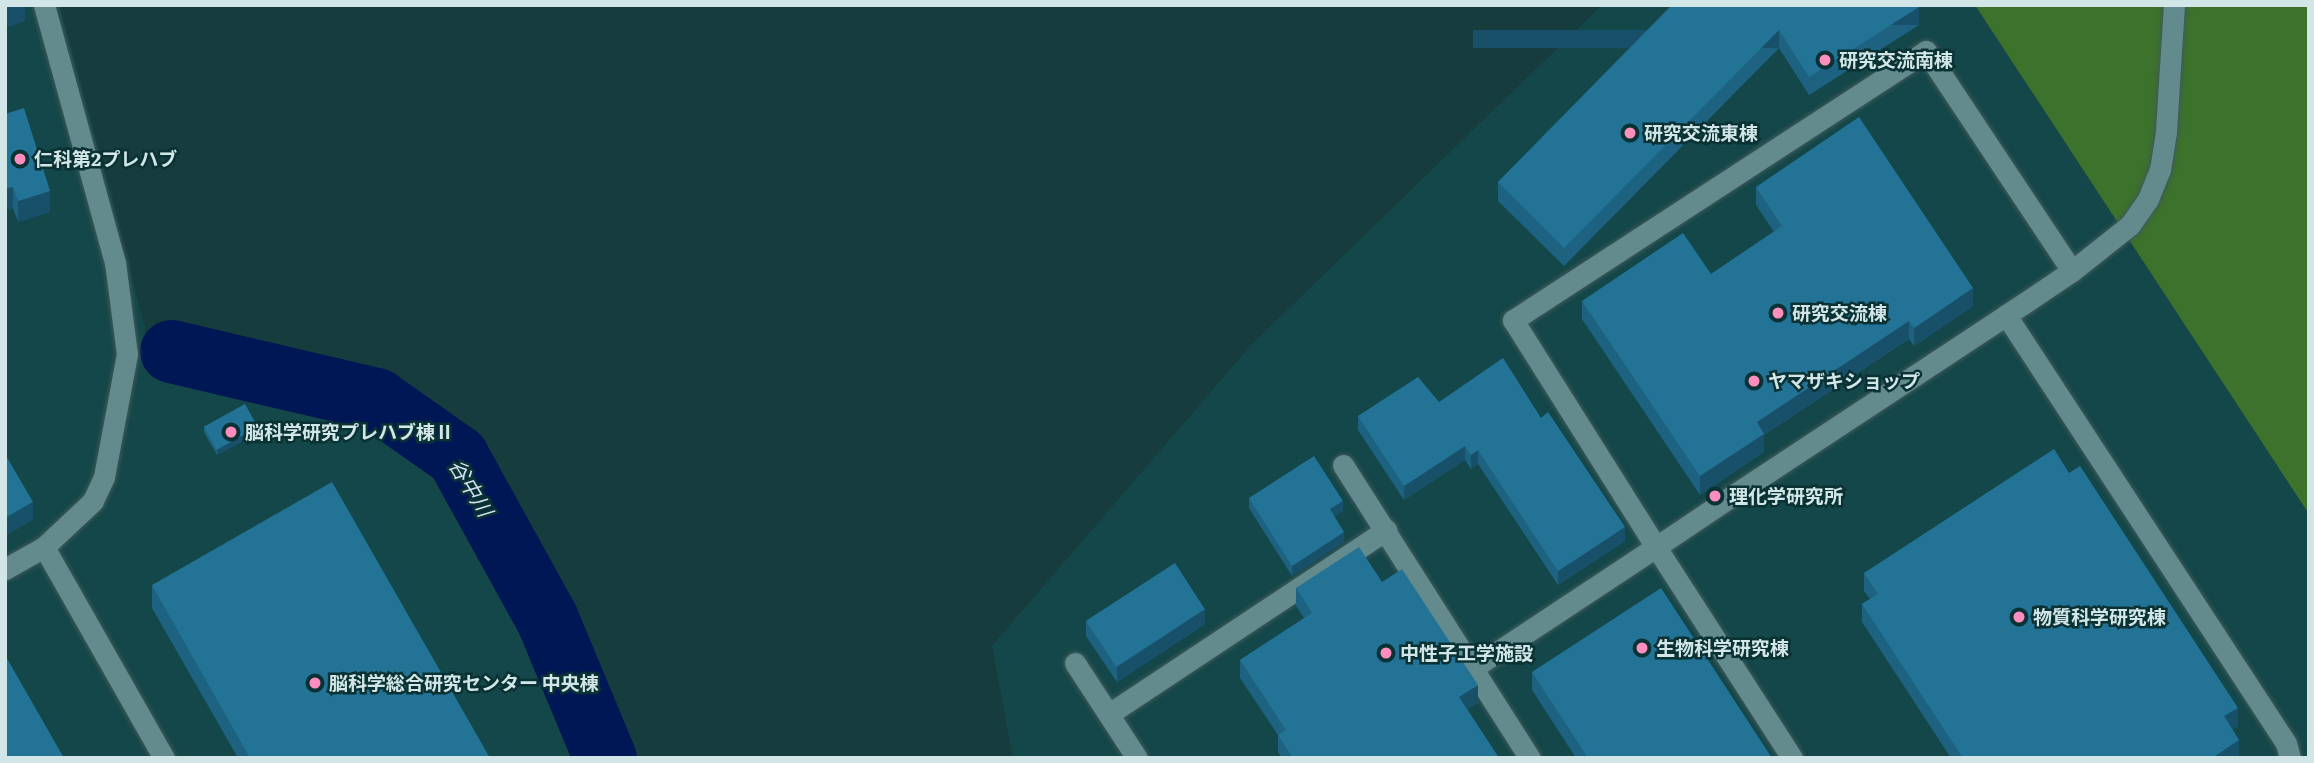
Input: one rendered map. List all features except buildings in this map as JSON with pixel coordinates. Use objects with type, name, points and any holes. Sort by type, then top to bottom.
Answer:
[{"type":"lane","points":[[5,569],[44,547],[93,501],[104,477],[128,354],[115,262],[44,5]]},
{"type":"lane","points":[[1473,668],[2072,271],[2130,225],[2148,199],[2160,170],[2166,131],[2174,5]]},
{"type":"lane","points":[[1792,758],[1513,320],[1927,51],[2072,271]]},
{"type":"lane","points":[[2006,315],[2286,743],[2290,758]]},
{"type":"lane","points":[[1343,464],[1530,758]]},
{"type":"lane","points":[[1109,714],[1386,530]]},
{"type":"lane","points":[[44,547],[164,758]]},
{"type":"lane","points":[[1075,663],[1137,758]]},
{"type":"shaded area","points":[[5,5],[59,5],[145,327],[145,355],[362,399],[399,418],[447,470],[491,537],[591,758],[5,758]]},
{"type":"shaded area","name":"理化学研究所","points":[[1602,5],[2309,5],[2309,758],[1013,758],[992,646],[1251,345]]},
{"type":"green space","points":[[1975,5],[2309,5],[2309,514]]},
{"type":"waterway","name":"谷中川","points":[[171,351],[376,399],[457,456],[547,619],[605,758]]},
{"type":"place","name":"研究交流南棟","points":[[1825,60]]},
{"type":"place","name":"研究交流東棟","points":[[1630,133]]},
{"type":"place","name":"仁科第2プレハブ","points":[[20,159]]},
{"type":"place","name":"研究交流棟","points":[[1778,313]]},
{"type":"place","name":"ヤマザキショップ","points":[[1754,381]]},
{"type":"place","name":"脳科学研究プレハブ棟Ⅱ","points":[[231,432]]},
{"type":"place","name":"理化学研究所","points":[[1715,496]]},
{"type":"place","name":"物質科学研究棟","points":[[2019,617]]},
{"type":"place","name":"生物科学研究棟","points":[[1642,648]]},
{"type":"place","name":"中性子工学施設","points":[[1386,653]]},
{"type":"place","name":"脳科学総合研究センター 中央棟","points":[[315,683]]}]
